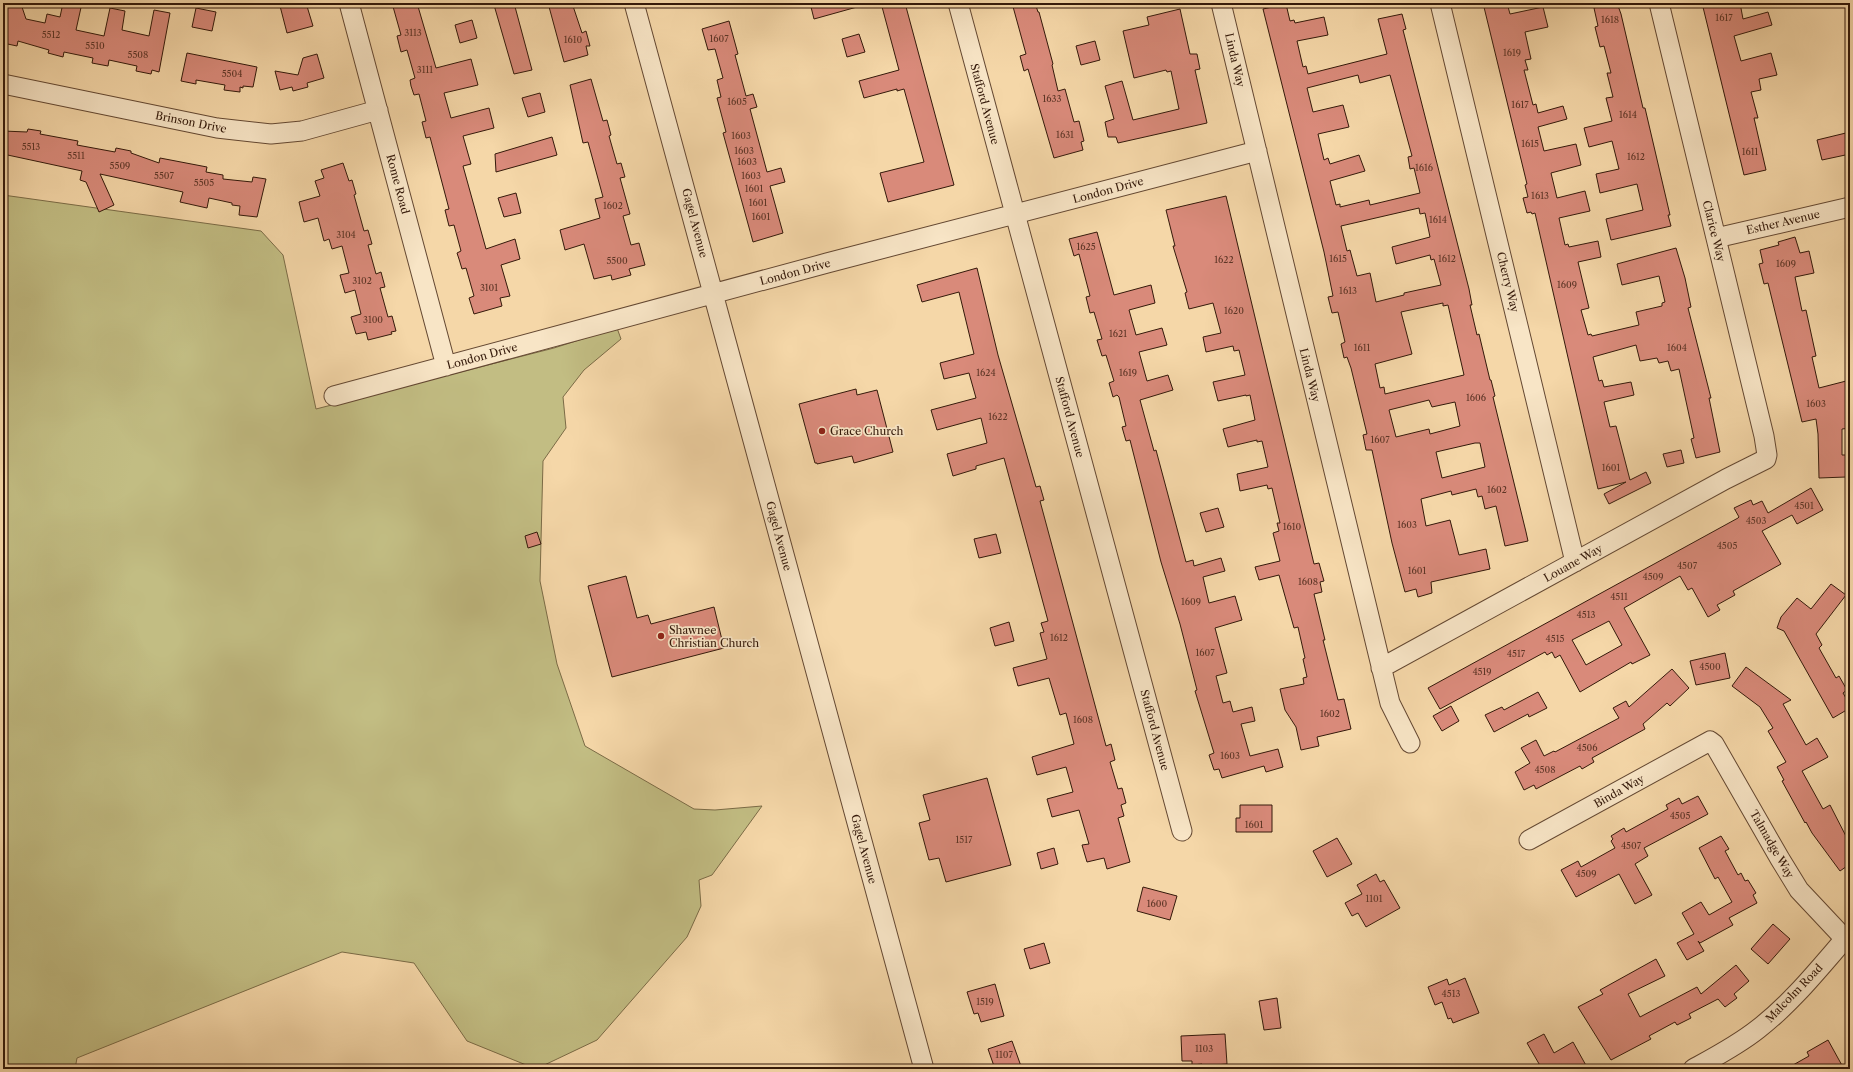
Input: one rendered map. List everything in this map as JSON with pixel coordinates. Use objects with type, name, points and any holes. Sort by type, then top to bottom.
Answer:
[{"type":"street","name":"Rome Road","points":[[349,3],[446,366]]},
{"type":"street","name":"Gagel Avenue","points":[[634,3],[924,1069]]},
{"type":"street","name":"Stafford Avenue","points":[[958,3],[1182,831]]},
{"type":"street","name":"Linda Way","points":[[1221,3],[1381,668],[1390,703],[1410,743]]},
{"type":"street","name":"Cherry Way","points":[[1440,3],[1575,562]]},
{"type":"street","name":"Clarice Way","points":[[1659,3],[1764,436],[1767,455],[1766,460]]},
{"type":"street","name":"Brinson Drive","points":[[3,84],[217,128],[271,134],[302,131],[378,110]]},
{"type":"street","name":"London Drive","points":[[334,396],[714,295],[827,263],[1256,151]]},
{"type":"street","name":"Esther Avenue","points":[[1716,238],[1850,207]]},
{"type":"street","name":"Louane Way","points":[[1381,668],[1726,479],[1766,460]]},
{"type":"street","name":"Binda Way","points":[[1529,840],[1710,741]]},
{"type":"street","name":"Talmadge Way","points":[[1710,741],[1714,744],[1734,777],[1780,860],[1799,890],[1847,936]]},
{"type":"street","name":"Malcolm Road","points":[[1693,1069],[1734,1046],[1759,1028],[1781,1009],[1847,936]]},
{"type":"shaded area","points":[[3,195],[261,231],[283,255],[316,409],[554,348],[617,328],[621,339],[584,370],[563,397],[566,428],[543,461],[540,581],[557,664],[585,746],[694,809],[715,810],[762,806],[712,875],[699,880],[701,906],[687,937],[597,1040],[536,1069],[467,1041],[414,963],[342,952],[77,1058],[75,1069],[3,1069]]},
{"type":"building","points":[[3,3],[22,7],[26,19],[45,23],[47,14],[60,17],[63,3],[82,3],[76,30],[104,36],[110,8],[125,11],[122,30],[149,36],[154,10],[170,13],[159,72],[152,70],[151,74],[136,71],[137,66],[109,60],[108,66],[92,63],[93,58],[64,52],[63,57],[48,53],[49,50],[18,41],[17,46],[3,43]]},
{"type":"building","points":[[291,3],[306,3],[313,26],[287,33],[280,6]]},
{"type":"building","points":[[392,3],[417,3],[436,68],[471,59],[478,85],[444,93],[451,118],[489,108],[494,128],[463,136],[471,164],[463,166],[486,249],[515,239],[520,259],[501,265],[510,296],[500,298],[502,306],[474,314],[469,298],[474,296],[466,268],[462,269],[457,253],[461,251],[454,225],[449,226],[445,210],[449,209],[430,137],[426,138],[422,122],[426,121],[419,94],[414,95],[411,86],[410,80],[415,78],[407,50],[401,52],[397,36],[401,35]]},
{"type":"building","points":[[514,3],[532,70],[514,74],[494,5]]},
{"type":"building","points":[[548,3],[572,3],[582,33],[586,31],[590,46],[586,46],[588,55],[564,62]]},
{"type":"building","points":[[810,3],[856,3],[857,7],[814,19]]},
{"type":"building","points":[[881,3],[905,3],[954,185],[888,202],[880,173],[924,162],[904,89],[897,91],[897,89],[864,98],[859,81],[899,70]]},
{"type":"building","points":[[1012,3],[1035,3],[1039,12],[1053,64],[1058,91],[1065,89],[1074,122],[1079,121],[1084,141],[1081,142],[1083,150],[1054,158],[1028,69],[1024,71],[1020,56],[1026,54]]},
{"type":"building","points":[[1483,3],[1507,3],[1510,14],[1543,7],[1548,27],[1525,32],[1531,59],[1525,60],[1528,70],[1524,70],[1533,105],[1536,104],[1538,113],[1563,106],[1567,119],[1538,127],[1544,151],[1576,144],[1581,165],[1551,173],[1557,198],[1585,191],[1590,211],[1559,218],[1565,245],[1568,244],[1569,247],[1598,241],[1601,257],[1578,262],[1589,308],[1581,310],[1588,335],[1591,334],[1592,336],[1639,325],[1636,312],[1662,306],[1662,303],[1665,302],[1659,276],[1622,285],[1617,264],[1676,248],[1685,278],[1691,307],[1688,308],[1711,398],[1709,398],[1720,452],[1696,458],[1691,439],[1694,438],[1679,369],[1671,371],[1668,361],[1659,363],[1657,358],[1640,361],[1636,345],[1593,357],[1599,381],[1602,380],[1604,387],[1631,382],[1634,395],[1604,402],[1610,427],[1616,426],[1630,480],[1646,472],[1651,483],[1609,504],[1604,494],[1626,482],[1598,489],[1535,213],[1527,213],[1523,198],[1528,197],[1525,185],[1527,184]]},
{"type":"building","points":[[1617,3],[1621,14],[1643,108],[1645,108],[1670,215],[1668,215],[1671,226],[1611,240],[1606,219],[1643,210],[1637,184],[1600,193],[1596,174],[1619,169],[1612,141],[1589,147],[1584,128],[1612,121],[1606,98],[1613,97],[1607,73],[1611,73],[1604,46],[1600,47],[1595,27],[1598,26],[1594,8]]},
{"type":"building","points":[[1702,3],[1740,3],[1743,19],[1768,12],[1772,25],[1734,36],[1741,61],[1771,53],[1777,75],[1759,79],[1761,90],[1751,92],[1758,118],[1754,118],[1766,170],[1744,175]]},
{"type":"building","points":[[1286,4],[1290,21],[1294,20],[1295,23],[1324,17],[1328,35],[1297,41],[1303,67],[1306,66],[1308,74],[1387,54],[1378,19],[1402,14],[1406,29],[1403,30],[1469,289],[1472,305],[1470,305],[1477,335],[1479,334],[1495,396],[1493,397],[1528,541],[1505,546],[1496,506],[1485,509],[1482,496],[1478,497],[1476,489],[1452,495],[1451,491],[1421,499],[1426,526],[1450,520],[1459,555],[1486,549],[1490,569],[1431,582],[1432,593],[1418,597],[1416,589],[1405,592],[1392,543],[1372,450],[1366,450],[1363,435],[1367,434],[1351,368],[1347,357],[1344,358],[1341,344],[1345,342],[1338,312],[1332,313],[1328,297],[1333,296],[1324,252],[1263,9]],"holes":[[[1358,75],[1360,83],[1390,75],[1412,156],[1408,157],[1410,169],[1414,168],[1420,193],[1370,205],[1369,200],[1340,207],[1340,204],[1336,205],[1330,181],[1365,171],[1359,155],[1330,164],[1328,158],[1324,160],[1318,134],[1349,127],[1343,105],[1313,112],[1307,88]],[[1419,208],[1420,214],[1425,213],[1430,237],[1392,247],[1396,264],[1430,255],[1431,260],[1434,259],[1441,285],[1404,293],[1404,295],[1376,302],[1370,273],[1357,276],[1350,250],[1347,251],[1341,226]],[[1443,303],[1443,306],[1448,305],[1464,375],[1385,394],[1384,387],[1380,388],[1375,364],[1412,354],[1401,312]],[[1429,400],[1432,407],[1455,402],[1460,426],[1430,434],[1429,429],[1396,437],[1389,410]],[[1480,443],[1485,467],[1442,478],[1436,452]]]},
{"type":"building","points":[[196,8],[216,12],[212,31],[192,27]]},
{"type":"building","points":[[1180,9],[1190,54],[1197,54],[1200,69],[1195,70],[1207,123],[1118,143],[1116,137],[1108,137],[1105,122],[1114,119],[1105,86],[1122,81],[1133,120],[1179,109],[1171,71],[1167,72],[1166,70],[1134,78],[1123,31],[1149,25],[1147,17]]},
{"type":"building","points":[[472,20],[477,38],[460,43],[455,25]]},
{"type":"building","points":[[729,21],[738,54],[735,55],[746,96],[753,94],[757,107],[750,109],[767,172],[781,168],[785,182],[770,186],[783,233],[753,242],[723,133],[726,132],[717,98],[721,97],[717,80],[723,78],[715,49],[708,50],[702,29]]},
{"type":"building","points":[[859,34],[865,52],[847,57],[842,39]]},
{"type":"building","points":[[1095,41],[1100,60],[1081,65],[1076,46]]},
{"type":"building","points":[[187,53],[257,67],[253,87],[240,87],[240,92],[224,90],[225,85],[196,80],[196,84],[181,81]]},
{"type":"building","points":[[317,54],[324,78],[307,83],[308,87],[293,91],[292,87],[280,90],[275,71],[298,75],[303,58]]},
{"type":"building","points":[[591,79],[603,121],[607,120],[611,135],[609,136],[617,164],[621,163],[625,177],[620,178],[630,214],[623,216],[631,245],[639,243],[645,265],[629,269],[631,275],[612,280],[611,275],[594,279],[584,244],[565,250],[560,230],[600,218],[595,199],[603,197],[588,142],[583,143],[570,85]]},
{"type":"building","points":[[540,93],[545,112],[528,117],[522,98]]},
{"type":"building","points":[[28,129],[41,131],[40,134],[78,141],[77,145],[115,152],[116,148],[131,151],[131,153],[159,163],[160,158],[207,167],[206,172],[223,175],[223,179],[252,182],[253,177],[266,179],[257,217],[239,215],[240,206],[232,205],[232,203],[209,198],[207,208],[180,202],[183,192],[100,174],[114,205],[99,212],[86,182],[80,180],[82,171],[3,154],[3,131],[27,132]]},
{"type":"building","points":[[1850,132],[1850,154],[1822,160],[1817,140]]},
{"type":"building","points":[[552,137],[557,155],[496,172],[495,154]]},
{"type":"building","points":[[343,163],[349,181],[352,180],[356,194],[354,195],[364,231],[368,230],[372,244],[368,245],[376,274],[381,272],[385,287],[380,288],[388,317],[392,316],[396,331],[391,332],[392,334],[368,340],[366,332],[356,334],[351,317],[361,314],[355,290],[345,293],[340,275],[349,273],[342,246],[332,249],[329,239],[324,241],[318,218],[304,222],[299,202],[320,196],[315,181],[324,178],[321,170]]},
{"type":"building","points":[[516,193],[521,213],[504,217],[498,198]]},
{"type":"building","points":[[1226,196],[1314,564],[1319,563],[1324,581],[1320,582],[1322,592],[1314,594],[1325,640],[1323,640],[1338,700],[1344,699],[1351,729],[1317,737],[1319,746],[1301,750],[1296,727],[1285,710],[1280,689],[1304,684],[1303,678],[1307,677],[1303,659],[1305,658],[1298,627],[1294,628],[1279,575],[1259,580],[1255,567],[1280,561],[1273,533],[1279,531],[1277,523],[1280,523],[1272,488],[1268,489],[1267,485],[1240,491],[1237,474],[1268,467],[1262,441],[1257,442],[1257,440],[1228,447],[1223,429],[1255,420],[1250,395],[1218,401],[1213,382],[1245,375],[1239,350],[1234,351],[1233,346],[1206,352],[1203,337],[1221,333],[1213,303],[1189,309],[1185,293],[1187,292],[1173,246],[1175,246],[1166,210]]},
{"type":"building","points":[[1097,232],[1114,295],[1151,285],[1155,303],[1129,310],[1136,335],[1162,328],[1167,345],[1139,352],[1147,381],[1168,375],[1173,390],[1140,400],[1154,451],[1156,450],[1186,562],[1193,560],[1194,566],[1221,558],[1225,571],[1203,577],[1209,603],[1235,596],[1242,620],[1215,628],[1227,673],[1216,676],[1223,703],[1230,701],[1233,712],[1252,707],[1255,721],[1241,724],[1250,756],[1278,749],[1283,767],[1266,772],[1264,766],[1222,778],[1219,769],[1214,770],[1209,755],[1214,753],[1195,691],[1197,690],[1180,624],[1161,562],[1130,440],[1126,441],[1122,427],[1126,426],[1119,397],[1117,395],[1113,397],[1109,383],[1114,381],[1106,355],[1102,356],[1097,340],[1102,339],[1094,312],[1090,313],[1086,297],[1090,296],[1079,254],[1074,256],[1069,239]]},
{"type":"building","points":[[1795,237],[1800,253],[1809,251],[1814,273],[1795,277],[1802,311],[1806,310],[1816,356],[1812,357],[1819,388],[1850,380],[1850,428],[1842,429],[1842,455],[1846,455],[1846,477],[1819,478],[1818,434],[1816,419],[1802,422],[1768,283],[1764,284],[1759,264],[1763,263],[1760,250],[1779,245],[1778,242]]},
{"type":"building","points":[[977,268],[998,355],[1036,487],[1040,486],[1044,500],[1040,501],[1106,746],[1111,744],[1115,760],[1110,762],[1118,789],[1122,788],[1126,803],[1121,805],[1124,816],[1118,818],[1130,862],[1107,869],[1104,858],[1087,862],[1082,845],[1089,844],[1079,810],[1052,817],[1047,799],[1073,792],[1066,767],[1037,775],[1032,757],[1074,744],[1066,713],[1060,715],[1049,678],[1018,686],[1013,668],[1047,659],[1040,633],[1044,632],[1041,623],[1048,621],[1004,458],[976,466],[976,469],[953,476],[947,454],[987,443],[981,418],[937,430],[931,410],[976,398],[969,373],[944,379],[940,363],[974,354],[959,292],[922,302],[917,285]]},
{"type":"building","points":[[856,389],[857,395],[877,390],[893,452],[854,463],[852,456],[817,464],[815,463],[799,404]]},
{"type":"building","points":[[1681,450],[1684,463],[1667,467],[1663,454]]},
{"type":"building","points":[[1811,488],[1823,510],[1797,524],[1792,515],[1762,531],[1781,564],[1733,591],[1735,595],[1717,605],[1720,610],[1708,617],[1692,588],[1688,590],[1680,576],[1624,608],[1650,655],[1632,664],[1631,662],[1580,692],[1560,655],[1555,658],[1552,652],[1547,655],[1545,652],[1440,709],[1428,688],[1738,518],[1739,517],[1734,508],[1751,500],[1753,505],[1762,501],[1768,513]],"holes":[[[1609,621],[1622,645],[1586,665],[1572,640]]]},
{"type":"building","points":[[1218,508],[1224,527],[1206,532],[1200,513]]},
{"type":"building","points":[[537,532],[541,544],[528,548],[525,536]]},
{"type":"building","points":[[996,534],[1001,553],[979,558],[974,539]]},
{"type":"building","name":"Shawnee Christian Church","points":[[626,576],[637,618],[648,615],[651,624],[714,607],[724,648],[612,677],[588,586]]},
{"type":"building","points":[[1831,584],[1846,595],[1816,634],[1822,645],[1819,648],[1836,678],[1839,676],[1847,690],[1843,693],[1850,705],[1850,708],[1833,718],[1784,631],[1777,628],[1781,617],[1797,598],[1811,609]]},
{"type":"building","points":[[1009,622],[1014,641],[995,646],[990,628]]},
{"type":"building","points":[[1725,653],[1730,678],[1696,685],[1690,661]]},
{"type":"building","points":[[1746,667],[1791,700],[1783,704],[1806,745],[1817,738],[1828,757],[1802,771],[1823,809],[1830,805],[1850,844],[1850,864],[1840,871],[1812,833],[1806,822],[1805,823],[1782,781],[1784,780],[1777,767],[1786,762],[1768,731],[1773,728],[1760,707],[1732,686]]},
{"type":"building","points":[[1672,669],[1689,688],[1670,706],[1667,703],[1643,724],[1645,729],[1592,758],[1594,762],[1582,769],[1580,766],[1536,789],[1534,785],[1524,790],[1515,772],[1530,763],[1521,748],[1536,740],[1544,756],[1554,751],[1555,752],[1619,718],[1613,708],[1626,701],[1629,707]]},
{"type":"building","points":[[1538,692],[1547,708],[1529,717],[1528,714],[1494,732],[1485,715],[1502,707],[1504,710]]},
{"type":"building","points":[[1451,706],[1459,721],[1442,731],[1433,716]]},
{"type":"building","points":[[987,778],[1011,865],[946,882],[939,858],[929,860],[919,823],[930,820],[923,795]]},
{"type":"building","points":[[1698,796],[1708,814],[1644,848],[1648,856],[1635,864],[1652,895],[1635,904],[1619,874],[1576,897],[1561,870],[1578,861],[1581,867],[1615,848],[1611,841],[1613,839],[1611,836],[1624,828],[1626,832],[1668,809],[1666,805],[1679,798],[1682,804]]},
{"type":"building","points":[[1240,805],[1272,805],[1272,832],[1236,832],[1236,818],[1240,818]]},
{"type":"building","points":[[1721,836],[1729,849],[1725,851],[1738,875],[1741,873],[1745,881],[1748,880],[1756,893],[1753,895],[1757,903],[1729,918],[1733,925],[1700,943],[1698,941],[1704,951],[1687,960],[1677,943],[1694,934],[1682,913],[1701,902],[1709,915],[1732,902],[1718,877],[1715,879],[1699,848]]},
{"type":"building","points":[[1337,838],[1352,864],[1327,877],[1313,851]]},
{"type":"building","points":[[1054,848],[1058,864],[1041,869],[1037,853]]},
{"type":"building","points":[[1376,874],[1380,882],[1384,880],[1400,908],[1366,927],[1358,913],[1352,916],[1345,903],[1362,894],[1357,885]]},
{"type":"building","points":[[1143,887],[1177,896],[1170,920],[1137,911]]},
{"type":"building","points":[[1773,924],[1790,939],[1768,964],[1751,949]]},
{"type":"building","points":[[1044,943],[1050,963],[1030,969],[1024,949]]},
{"type":"building","points":[[1656,959],[1665,976],[1628,994],[1640,1017],[1697,987],[1701,994],[1736,965],[1749,981],[1734,994],[1737,998],[1725,1007],[1718,999],[1689,1014],[1691,1018],[1677,1025],[1675,1022],[1649,1036],[1651,1039],[1611,1060],[1578,1007],[1603,994],[1600,990]]},
{"type":"building","points":[[1465,978],[1479,1013],[1453,1023],[1451,1018],[1448,1019],[1442,1002],[1435,1005],[1428,987],[1447,979],[1449,985]]},
{"type":"building","points":[[995,984],[1004,1016],[981,1022],[978,1013],[974,1014],[967,992]]},
{"type":"building","points":[[1277,998],[1281,1028],[1264,1030],[1259,1001]]},
{"type":"building","points":[[1225,1034],[1227,1064],[1202,1066],[1202,1064],[1192,1065],[1192,1061],[1182,1061],[1181,1036]]},
{"type":"building","points":[[1544,1034],[1554,1053],[1573,1042],[1588,1069],[1542,1069],[1527,1043]]},
{"type":"building","points":[[1828,1040],[1844,1069],[1786,1069],[1809,1056],[1807,1052]]},
{"type":"building","points":[[1012,1041],[1022,1069],[995,1069],[988,1049]]},
{"type":"place","name":"Grace Church","points":[[822,431]]},
{"type":"place","name":"Shawnee Christian Church","points":[[661,636]]}]
